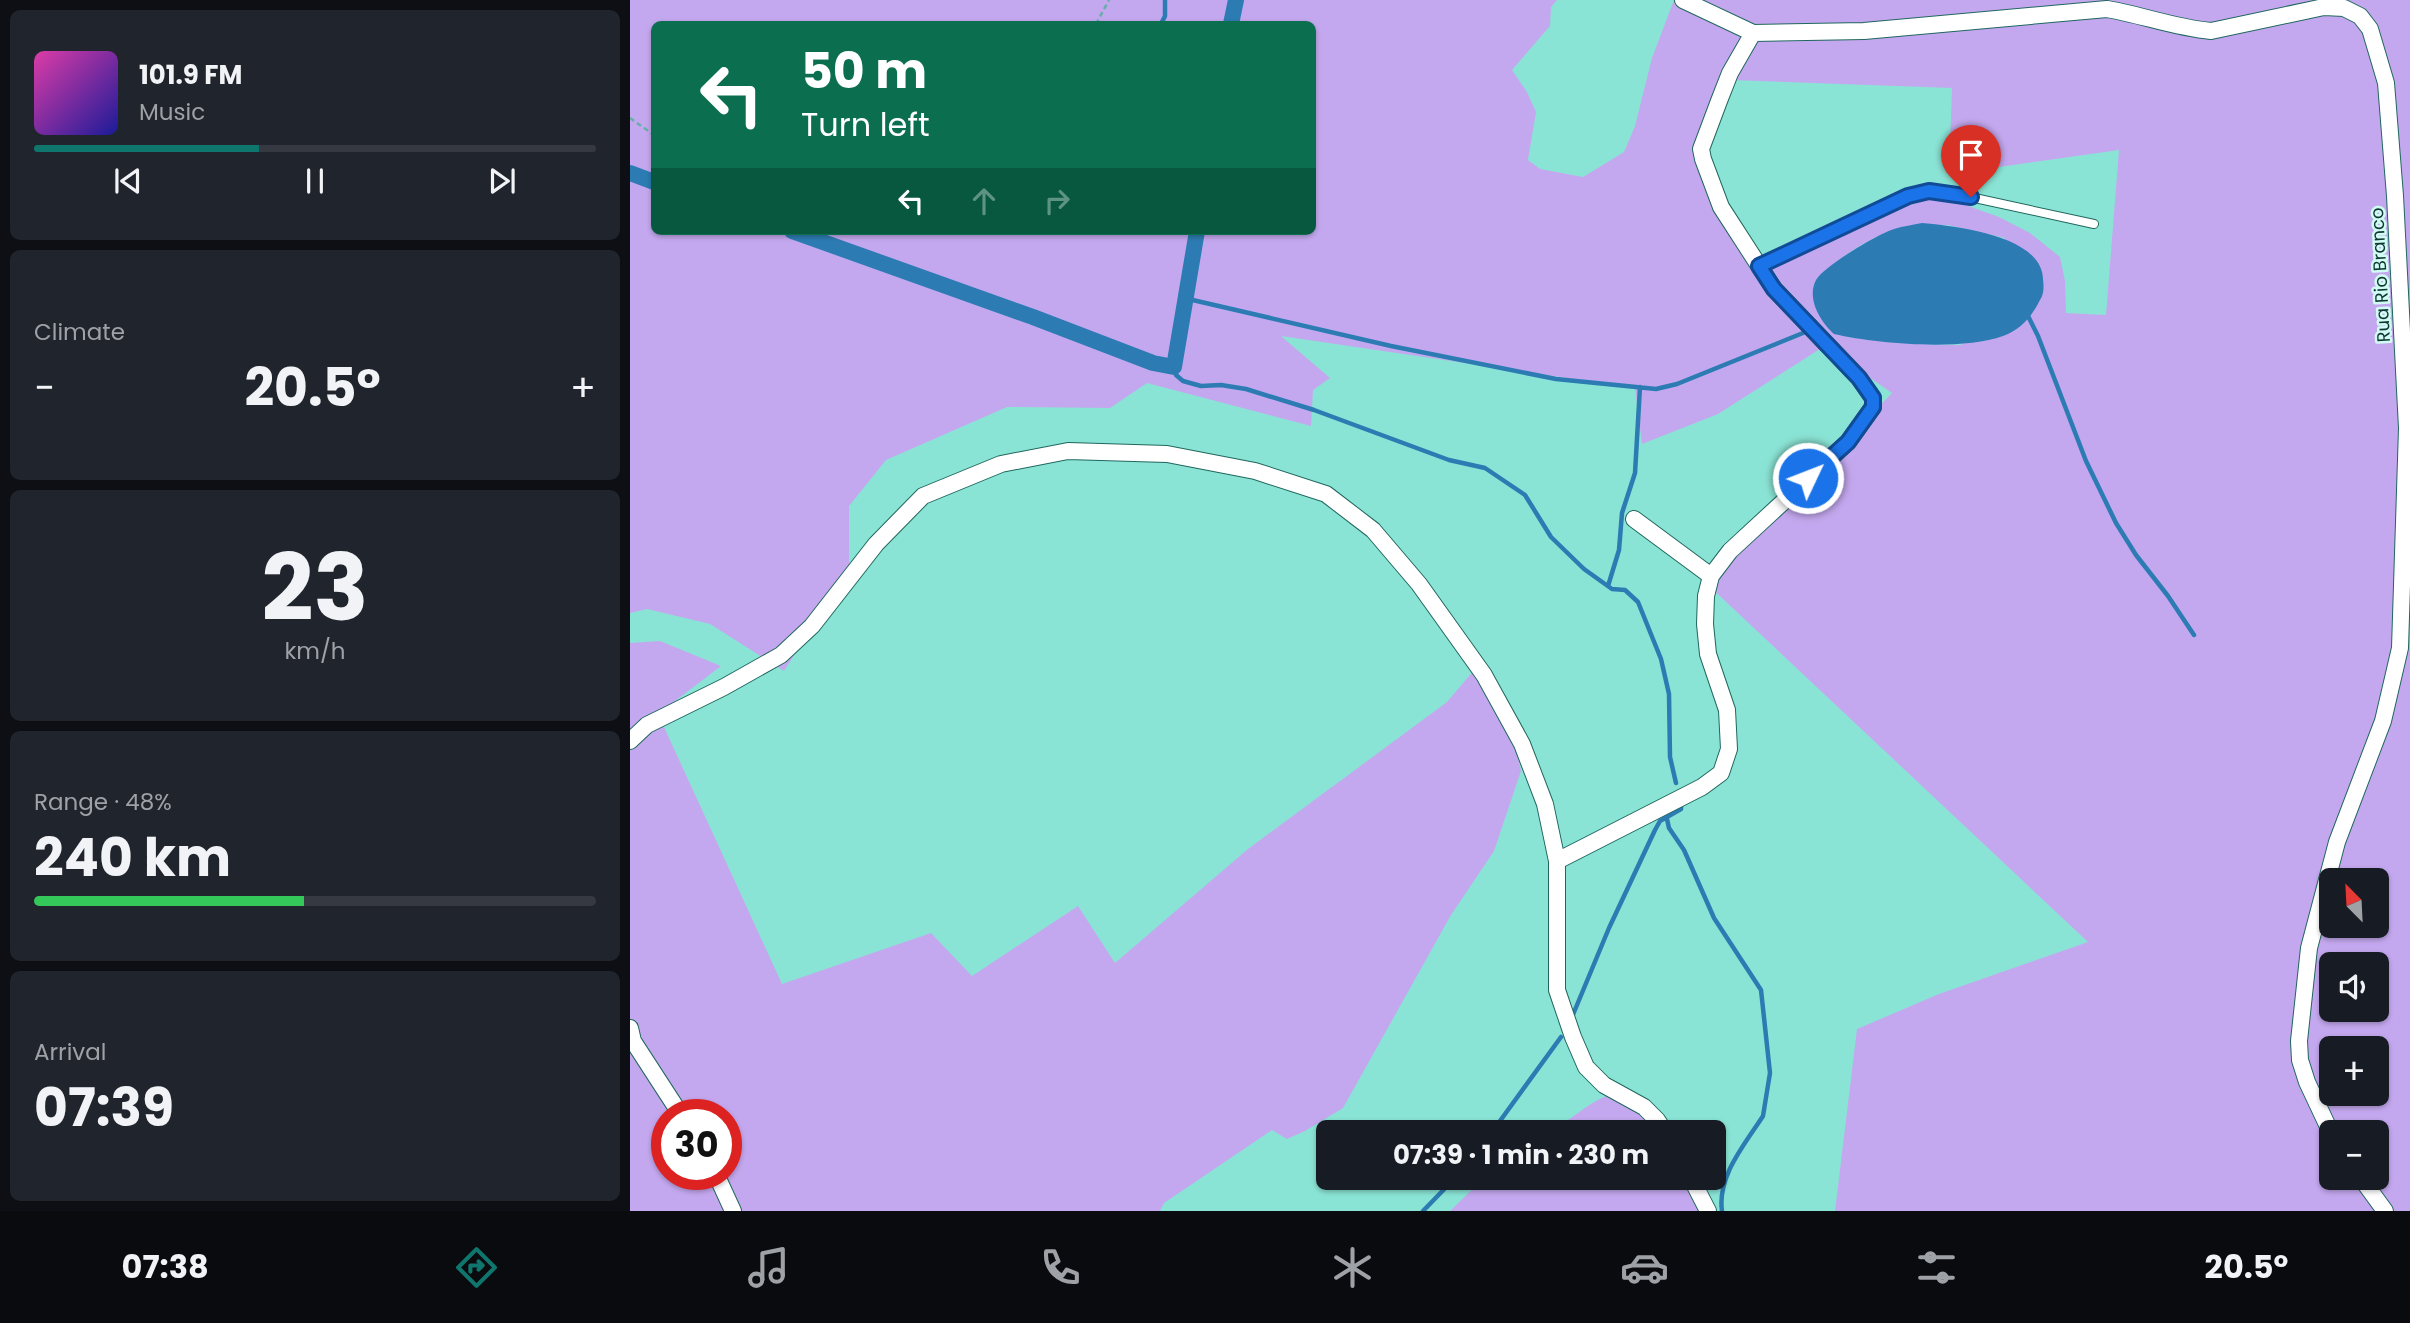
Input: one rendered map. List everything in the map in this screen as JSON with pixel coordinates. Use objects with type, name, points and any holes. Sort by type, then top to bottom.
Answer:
[{"type":"street","points":[[1557,861],[1702,787],[1721,773],[1729,749],[1727,710],[1708,654],[1706,596],[1711,576],[1730,551],[1848,442],[1873,407],[1873,398],[1859,378],[1774,289],[1721,207],[1701,149],[1730,73],[1752,33],[1683,0]]},
{"type":"street","name":"Rua Rio Branco","points":[[1752,33],[1864,31],[2107,9],[2192,30],[2211,31],[2324,7],[2344,8],[2360,16],[2370,29],[2386,83],[2407,428],[2400,648],[2383,720],[2337,842],[2309,948],[2299,1041],[2300,1060],[2325,1120]]},
{"type":"street","points":[[630,741],[647,725],[781,655],[812,626],[876,544],[923,496],[1001,464],[1068,451],[1167,454],[1255,471],[1326,494],[1373,530],[1419,584],[1484,675],[1522,744],[1545,804],[1557,861],[1557,990],[1573,1037],[1587,1067],[1604,1085],[1644,1107],[1657,1120]]},
{"type":"street","points":[[1634,519],[1711,576]]},
{"type":"street","points":[[630,1028],[633,1041],[671,1099]]},
{"type":"street","points":[[723,1190],[733,1211]]},
{"type":"street","points":[[1697,1190],[1707,1211]]},
{"type":"street","points":[[2370,1190],[2385,1211]]},
{"type":"lane","points":[[1759,266],[1908,196],[1929,191],[1947,192],[2094,224]]},
{"type":"path","points":[[1098,21],[1110,0]]},
{"type":"path","points":[[630,118],[651,133]]},
{"type":"shaded area","points":[[630,0],[1557,0],[1551,7],[1550,26],[1512,70],[1527,92],[1536,112],[1528,160],[1540,169],[1583,177],[1624,152],[1635,126],[1652,58],[1674,0],[2410,0],[2410,1211],[1835,1211],[1857,1029],[1939,994],[2088,942],[1707,584],[1892,393],[1847,362],[1820,349],[1718,414],[1642,444],[1635,388],[1281,336],[1330,378],[1313,390],[1311,426],[1147,383],[1110,408],[1007,407],[886,460],[849,506],[849,569],[784,671],[710,624],[647,609],[630,613]],"holes":[[[1730,80],[1952,88],[1949,174],[2119,150],[2106,315],[2066,313],[2065,281],[2060,257],[2030,233],[1999,217],[1960,203],[1923,195],[1771,266],[1754,270],[1700,154]],[[1948,225],[2005,238],[1961,345],[1847,337],[1815,282],[1862,245],[1899,228]]]},
{"type":"shaded area","points":[[660,641],[721,666],[658,714],[782,984],[931,933],[972,976],[1078,906],[1115,963],[1248,849],[1447,702],[1474,670],[1512,731],[1521,771],[1494,851],[1451,915],[1343,1108],[1323,1120],[1316,1120],[1316,1124],[1287,1139],[1272,1130],[1164,1203],[1160,1211],[630,1211],[630,643]]},
{"type":"shaded area","points":[[1608,1087],[1652,1120],[1568,1120],[1606,1096]]},
{"type":"shaded area","points":[[1472,1190],[1701,1190],[1710,1211],[1450,1211]]},
{"type":"water","points":[[1922,223],[1974,230],[2013,243],[2028,252],[2039,264],[2044,288],[2041,298],[2025,322],[2003,336],[1985,341],[1943,345],[1873,341],[1834,334],[1816,310],[1813,287],[1816,280],[1840,259],[1876,237],[1894,229]]},
{"type":"waterway","points":[[1162,21],[1165,0]]},
{"type":"waterway","points":[[1232,21],[1236,0]]},
{"type":"waterway","points":[[630,173],[651,181]]},
{"type":"waterway","points":[[803,235],[1153,363],[1174,367],[1196,235]]},
{"type":"waterway","points":[[1184,298],[1391,346],[1556,379],[1656,389],[1677,384],[1803,333]]},
{"type":"waterway","points":[[2026,312],[2038,336],[2086,461],[2116,523],[2194,635]]},
{"type":"waterway","points":[[1174,367],[1176,375],[1183,381],[1201,386],[1221,385],[1246,389],[1314,410],[1449,460],[1485,468],[1525,495],[1551,537],[1584,569],[1612,589],[1625,590],[1638,602],[1661,659],[1669,694],[1670,757],[1676,783]]},
{"type":"waterway","points":[[1608,586],[1619,550],[1622,513],[1635,473],[1640,387]]},
{"type":"waterway","points":[[1572,1017],[1609,928],[1655,830],[1660,821],[1681,809],[1681,805]]},
{"type":"waterway","points":[[1667,819],[1714,918],[1761,990],[1770,1073],[1763,1116],[1728,1173],[1722,1211]]},
{"type":"waterway","points":[[1501,1120],[1561,1037]]},
{"type":"waterway","points":[[1423,1211],[1443,1190]]},
{"type":"route","points":[[1808,478],[1848,442],[1873,407],[1873,398],[1859,378],[1774,289],[1759,266],[1908,196],[1929,191],[1971,197]]}]
